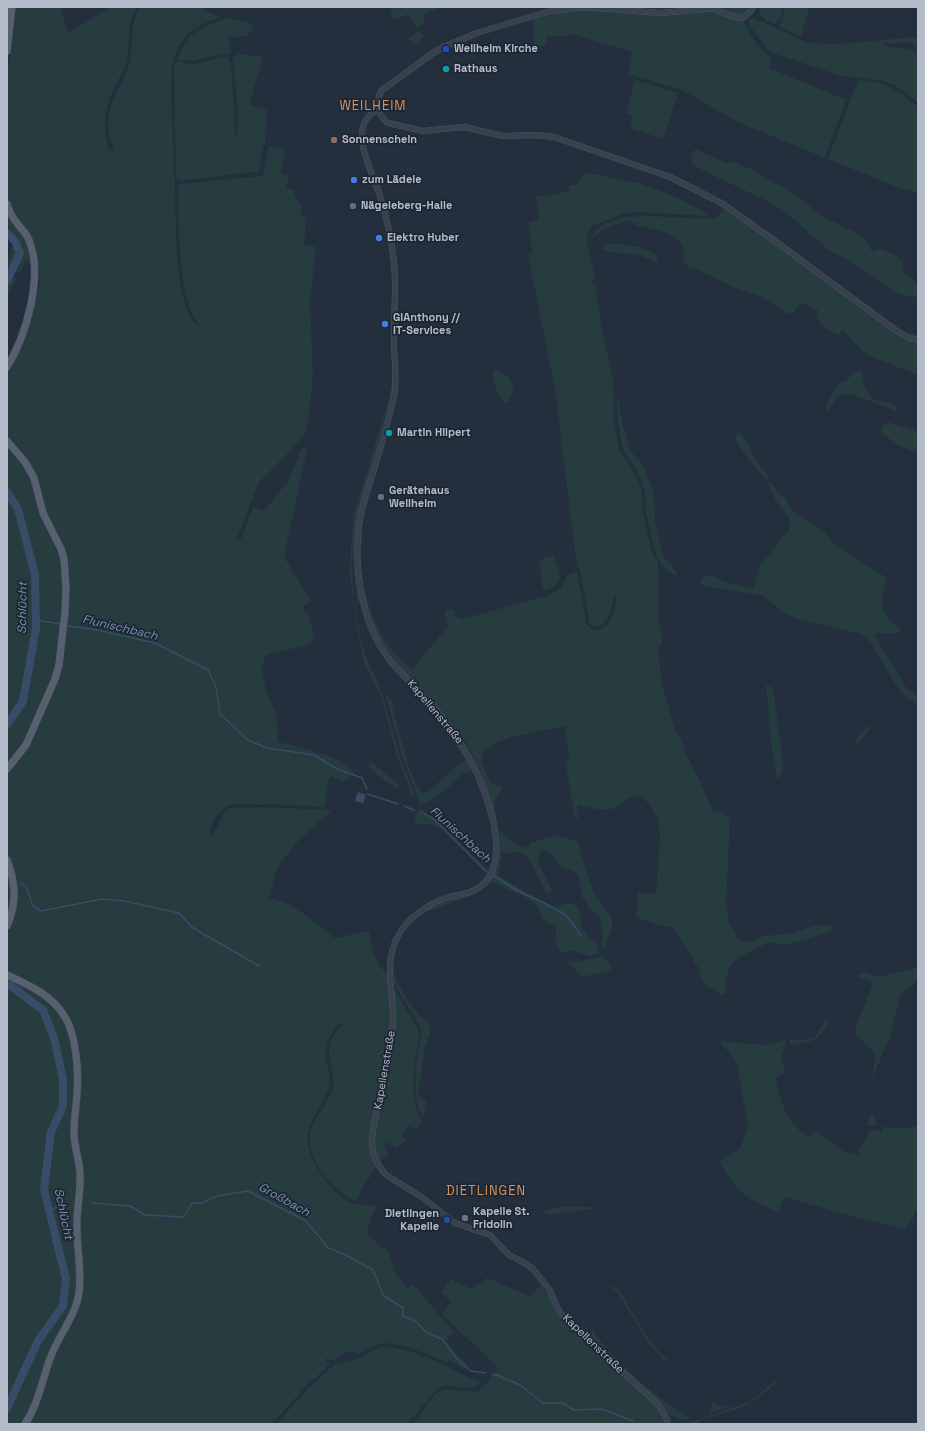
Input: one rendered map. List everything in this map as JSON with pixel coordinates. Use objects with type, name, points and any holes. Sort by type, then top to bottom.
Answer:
[{"type":"main road","points":[[7,51],[12,7]]},
{"type":"main road","points":[[7,204],[12,217],[29,239],[33,256],[35,278],[31,305],[17,348],[7,368]]},
{"type":"main road","points":[[7,441],[25,462],[34,478],[43,512],[61,549],[64,559],[66,588],[62,642],[59,665],[55,679],[26,746],[7,769]]},
{"type":"main road","points":[[7,860],[12,872],[15,899],[7,926]]},
{"type":"main road","points":[[7,975],[36,989],[50,998],[66,1017],[73,1038],[78,1082],[74,1134],[80,1175],[77,1230],[80,1279],[79,1292],[77,1304],[51,1356],[32,1413],[25,1424]]},
{"type":"street","points":[[753,7],[752,11],[743,18],[704,8],[661,13],[584,7],[543,13],[477,33],[438,50],[381,91],[378,97],[378,110],[380,115],[388,123],[424,131],[464,127],[503,136],[554,137],[670,177],[723,204],[894,329],[907,337],[918,340]]},
{"type":"street","name":"Kapellenstraße","points":[[378,110],[365,121],[362,137],[365,153],[388,224],[394,251],[395,388],[387,425],[363,507],[358,530],[357,550],[359,583],[370,627],[382,650],[393,664],[428,700],[462,742],[488,801],[495,833],[497,854],[494,868],[485,883],[469,892],[442,899],[426,908],[407,924],[397,937],[393,949],[389,972],[393,1002],[392,1040],[373,1131],[372,1148],[374,1157],[386,1175],[423,1198],[455,1222],[490,1235],[508,1255],[523,1262],[533,1269],[549,1289],[559,1311],[566,1320],[586,1335],[606,1357],[658,1404],[667,1418],[667,1424]]},
{"type":"green space","points":[[16,7],[61,7],[68,33],[107,9],[107,7],[137,7],[131,21],[125,66],[115,85],[107,109],[105,125],[109,150],[114,149],[109,131],[109,111],[128,68],[131,54],[133,25],[137,12],[141,7],[201,7],[220,17],[203,24],[189,33],[179,46],[172,64],[171,84],[176,234],[179,275],[187,310],[194,322],[201,328],[202,327],[194,316],[187,300],[183,281],[179,238],[178,184],[263,176],[269,146],[285,149],[281,173],[289,175],[286,187],[296,191],[294,194],[302,205],[300,216],[306,218],[304,245],[316,247],[310,302],[313,375],[308,424],[305,434],[259,482],[237,538],[241,539],[253,507],[264,511],[289,480],[302,448],[307,449],[284,557],[311,601],[303,607],[309,614],[314,637],[311,644],[266,655],[261,670],[266,689],[277,717],[278,742],[308,749],[330,757],[348,767],[354,773],[346,781],[331,776],[328,780],[325,807],[231,804],[226,806],[216,816],[209,835],[213,834],[224,814],[230,808],[260,807],[332,810],[295,844],[277,868],[269,898],[288,904],[303,913],[335,938],[369,931],[375,957],[387,975],[392,1002],[390,1038],[371,1131],[377,1165],[355,1201],[337,1189],[321,1172],[312,1151],[310,1140],[313,1124],[329,1098],[333,1087],[329,1051],[333,1037],[342,1024],[341,1022],[333,1032],[328,1042],[326,1060],[330,1077],[330,1085],[309,1128],[308,1142],[310,1152],[320,1173],[327,1183],[343,1198],[354,1203],[377,1206],[367,1232],[379,1246],[389,1252],[395,1272],[407,1289],[413,1284],[448,1325],[455,1331],[446,1341],[456,1354],[467,1364],[464,1369],[449,1360],[447,1363],[423,1352],[403,1346],[385,1343],[373,1346],[358,1355],[352,1351],[345,1352],[342,1353],[335,1361],[326,1358],[325,1360],[330,1364],[305,1387],[272,1424],[7,1424],[7,373],[15,356],[39,289],[40,277],[36,245],[18,220],[7,195],[7,71],[13,39]]},
{"type":"green space","points":[[392,7],[441,7],[423,15],[425,21],[417,29],[408,14],[398,19],[393,18],[390,14]]},
{"type":"green space","points":[[630,7],[688,7],[660,9]]},
{"type":"green space","points":[[716,7],[751,7],[744,13],[735,14]]},
{"type":"green space","points":[[759,7],[782,7],[780,20],[774,24],[765,20]]},
{"type":"green space","points":[[785,7],[809,7],[802,34],[800,36],[780,27]]},
{"type":"green space","points":[[589,9],[632,13],[706,11],[742,19],[758,45],[771,57],[769,68],[846,100],[825,158],[738,122],[680,89],[628,74],[632,52],[575,35],[546,37],[546,45],[534,48],[533,18],[560,12]]},
{"type":"green space","points":[[226,18],[246,21],[252,26],[252,30],[248,35],[229,38],[231,53],[190,61],[177,60],[185,43],[195,32]]},
{"type":"green space","points":[[754,18],[808,43],[837,44],[918,37],[918,47],[910,43],[883,43],[884,46],[910,50],[918,54],[918,103],[893,84],[867,78],[841,76],[770,52],[750,26],[749,19]]},
{"type":"green space","points":[[418,30],[424,36],[416,46],[408,39]]},
{"type":"green space","points":[[237,54],[263,57],[249,105],[267,110],[265,145],[263,145],[259,171],[182,181],[178,179],[176,173],[174,66],[176,61],[195,64],[223,57],[228,58],[231,63],[235,122],[234,134],[237,135],[238,119],[233,59]]},
{"type":"green space","points":[[634,80],[678,93],[663,139],[630,128],[633,115],[627,113]]},
{"type":"green space","points":[[858,80],[883,84],[897,91],[918,107],[918,193],[897,187],[828,159]]},
{"type":"green space","points":[[694,150],[698,150],[726,163],[733,162],[753,170],[802,199],[821,216],[859,234],[866,240],[869,248],[874,252],[879,249],[889,252],[897,257],[903,261],[903,270],[915,281],[918,297],[906,296],[896,292],[847,259],[827,249],[787,213],[773,204],[692,165]]},
{"type":"green space","points":[[583,173],[638,183],[679,198],[707,214],[706,216],[639,212],[625,213],[592,226],[587,235],[587,244],[595,278],[592,279],[592,283],[595,283],[600,319],[613,379],[614,419],[619,450],[639,482],[642,491],[643,514],[652,553],[658,563],[658,617],[663,643],[658,648],[662,684],[674,727],[681,739],[684,750],[713,811],[721,812],[730,819],[726,902],[729,923],[738,938],[742,941],[749,942],[763,936],[789,934],[817,925],[831,925],[833,929],[831,932],[789,944],[767,943],[743,955],[730,965],[726,980],[726,994],[722,995],[704,983],[701,976],[701,971],[672,927],[658,925],[636,917],[638,893],[656,893],[660,838],[658,818],[642,795],[633,796],[619,806],[611,809],[598,809],[577,804],[578,819],[575,819],[566,763],[569,758],[565,726],[511,737],[495,743],[482,754],[481,761],[491,783],[501,786],[501,791],[494,802],[499,831],[502,834],[525,848],[529,847],[530,843],[553,836],[575,840],[578,843],[595,896],[612,918],[612,927],[604,950],[602,948],[602,928],[599,917],[591,910],[582,897],[578,875],[572,870],[563,869],[559,866],[556,859],[544,850],[539,852],[538,862],[552,890],[548,894],[533,866],[522,853],[513,851],[509,854],[502,852],[499,876],[527,893],[555,907],[565,904],[573,904],[578,908],[582,928],[590,938],[596,942],[600,954],[590,956],[571,950],[566,953],[561,951],[556,943],[555,927],[543,920],[538,907],[525,897],[492,882],[462,899],[430,911],[425,909],[469,892],[489,881],[497,868],[499,846],[497,831],[484,783],[467,744],[386,653],[370,619],[363,590],[360,561],[361,532],[364,532],[361,545],[361,559],[367,600],[383,637],[398,656],[412,669],[448,626],[444,611],[454,609],[455,616],[462,619],[546,596],[559,589],[567,576],[573,572],[577,572],[587,625],[592,630],[599,629],[604,627],[611,619],[615,608],[617,595],[614,595],[610,614],[605,622],[597,627],[592,626],[589,622],[580,569],[577,568],[557,399],[528,254],[532,254],[528,223],[539,219],[536,197],[569,191],[569,186],[578,184]]},
{"type":"green space","points":[[7,209],[25,237],[33,265],[30,265],[27,260],[19,274],[7,266],[13,244],[7,237]]},
{"type":"green space","points":[[725,209],[773,242],[881,323],[893,331],[918,342],[918,375],[867,355],[842,330],[839,335],[826,329],[816,319],[818,310],[801,303],[794,312],[789,314],[761,297],[733,287],[698,270],[689,268],[684,261],[684,254],[681,244],[670,234],[635,225],[631,220],[610,226],[591,238],[599,228],[611,221],[641,216],[714,218]]},
{"type":"green space","points":[[609,244],[628,245],[642,248],[648,250],[658,258],[657,261],[654,261],[636,254],[603,250],[603,246]]},
{"type":"green space","points":[[7,272],[17,278],[7,296]]},
{"type":"green space","points":[[493,370],[502,372],[506,375],[513,386],[512,395],[507,403],[498,393]]},
{"type":"green space","points":[[861,371],[863,381],[869,395],[872,398],[878,401],[894,404],[897,406],[897,410],[894,411],[860,397],[843,394],[836,399],[829,411],[825,407],[838,384],[848,380],[852,372]]},
{"type":"green space","points":[[392,376],[394,377],[393,386],[389,403],[360,507],[353,553],[352,572],[354,601],[361,639],[368,662],[382,692],[399,753],[415,797],[409,792],[410,789],[397,757],[381,695],[364,664],[353,601],[350,573],[354,514],[388,402]]},
{"type":"green space","points":[[617,400],[630,450],[643,466],[652,486],[655,520],[663,556],[677,572],[676,576],[661,564],[656,554],[646,513],[645,491],[637,471],[623,449],[618,421]]},
{"type":"green space","points":[[888,422],[918,432],[918,453],[900,446],[881,433],[882,426]]},
{"type":"green space","points":[[738,432],[746,439],[757,463],[764,470],[769,479],[767,480],[759,472],[741,448],[735,438]]},
{"type":"green space","points":[[770,481],[779,493],[785,497],[794,513],[824,531],[833,544],[887,578],[882,607],[888,618],[901,629],[897,634],[876,633],[875,636],[907,689],[918,697],[918,705],[908,699],[899,690],[871,643],[861,634],[797,619],[787,614],[761,595],[700,584],[702,577],[713,576],[728,583],[754,589],[760,566],[790,528],[790,519],[775,499],[768,484]]},
{"type":"green space","points":[[355,556],[361,603],[357,603],[354,572]]},
{"type":"green space","points":[[554,556],[560,577],[559,581],[545,591],[541,582],[540,562],[545,557]]},
{"type":"green space","points":[[390,664],[424,700],[461,744],[473,769],[462,774],[450,786],[426,803],[419,804],[419,800],[401,753],[385,692],[392,702],[411,773],[418,788],[424,793],[429,791],[465,759],[451,739]]},
{"type":"green space","points":[[766,684],[772,688],[774,695],[783,767],[780,777],[777,779],[772,751]]},
{"type":"green space","points":[[870,725],[871,727],[857,745],[854,745],[860,733]]},
{"type":"green space","points":[[372,762],[399,785],[397,789],[374,772],[368,765]]},
{"type":"green space","points":[[418,809],[430,816],[438,815],[443,824],[441,828],[432,825],[414,823]]},
{"type":"green space","points":[[602,956],[611,966],[611,970],[582,976],[570,964],[561,964],[597,958]]},
{"type":"green space","points":[[393,957],[395,976],[401,989],[421,1018],[427,1019],[430,1023],[430,1033],[425,1046],[419,1088],[419,1096],[427,1102],[423,1118],[416,1099],[415,1088],[421,1033],[419,1025],[396,987],[392,977]]},
{"type":"green space","points":[[918,968],[918,980],[901,994],[889,1041],[872,1080],[875,1061],[874,1051],[859,1038],[855,1032],[873,984],[858,976],[859,973],[865,973],[877,977]]},
{"type":"green space","points":[[393,988],[417,1027],[419,1035],[414,1068],[413,1091],[418,1112],[423,1122],[414,1129],[409,1126],[402,1136],[407,1141],[395,1148],[388,1142],[384,1146],[389,1154],[379,1163],[373,1139],[379,1106],[386,1083],[392,1053],[395,1021]]},
{"type":"green space","points":[[826,1020],[829,1022],[817,1038],[809,1042],[790,1044],[789,1039],[806,1040],[815,1037]]},
{"type":"green space","points":[[785,1040],[786,1043],[781,1058],[785,1072],[775,1078],[786,1112],[795,1126],[802,1132],[810,1137],[814,1131],[843,1151],[857,1155],[870,1130],[882,1131],[882,1127],[907,1128],[918,1126],[918,1209],[905,1229],[784,1197],[778,1212],[750,1199],[737,1189],[719,1162],[741,1147],[748,1127],[737,1063],[727,1050],[720,1044],[721,1041],[764,1045]]},
{"type":"green space","points":[[872,1114],[876,1121],[876,1126],[866,1125]]},
{"type":"green space","points":[[564,1206],[591,1207],[591,1209],[546,1215],[544,1211]]},
{"type":"green space","points":[[487,1278],[529,1296],[542,1285],[562,1321],[586,1338],[655,1405],[664,1420],[664,1424],[413,1424],[434,1395],[442,1389],[478,1392],[498,1368],[442,1314],[451,1302],[441,1292],[451,1279],[471,1289]]},
{"type":"green space","points":[[608,1283],[619,1290],[649,1339],[659,1352],[667,1359],[665,1361],[650,1345],[618,1294]]},
{"type":"green space","points":[[593,1329],[595,1334],[624,1367],[656,1394],[690,1419],[680,1419],[668,1413],[658,1401],[588,1335]]},
{"type":"green space","points":[[380,1347],[406,1350],[419,1354],[481,1382],[475,1387],[461,1388],[448,1385],[438,1388],[407,1424],[276,1424],[308,1389],[334,1365],[357,1359]]},
{"type":"green space","points":[[786,1372],[774,1385],[755,1400],[744,1406],[732,1411],[699,1420],[700,1424],[685,1424],[751,1401]]},
{"type":"green space","points":[[713,1402],[721,1407],[734,1405],[709,1413]]},
{"type":"water","points":[[358,792],[366,795],[363,803],[355,801]]},
{"type":"waterway","name":"Schlücht","points":[[7,233],[15,241],[20,253],[7,281]]},
{"type":"waterway","name":"Schlücht","points":[[7,492],[18,509],[35,575],[36,628],[23,701],[7,725]]},
{"type":"waterway","name":"Flunischbach","points":[[36,620],[60,624]]},
{"type":"waterway","name":"Flunischbach","points":[[69,626],[97,630],[155,643],[208,670],[216,687],[220,714],[248,740],[267,748],[314,755],[337,769],[362,778],[367,789]]},
{"type":"waterway","name":"Flunischbach","points":[[367,794],[398,804]]},
{"type":"waterway","name":"Flunischbach","points":[[404,806],[414,810]]},
{"type":"waterway","name":"Flunischbach","points":[[421,811],[436,821],[487,872]]},
{"type":"waterway","name":"Flunischbach","points":[[494,876],[518,891],[564,914],[571,921],[581,936]]},
{"type":"waterway","points":[[21,883],[27,888],[33,906],[41,911],[102,899],[124,901],[179,913],[193,928],[259,966]]},
{"type":"waterway","name":"Schlücht","points":[[7,985],[11,986],[43,1010],[54,1038],[63,1079],[63,1106],[51,1132],[44,1190],[66,1279],[63,1306],[38,1341],[7,1408]]},
{"type":"waterway","name":"Großbach","points":[[92,1203],[130,1206],[145,1215],[184,1217],[192,1203],[202,1203],[217,1196],[248,1191],[306,1221],[328,1248],[344,1254],[373,1270],[383,1295],[403,1308],[403,1316],[415,1321],[427,1333],[442,1339],[458,1360],[471,1371],[485,1373]]},
{"type":"waterway","name":"Großbach","points":[[50,1209],[60,1207]]},
{"type":"waterway","name":"Großbach","points":[[492,1375],[497,1375],[520,1385],[543,1403],[563,1403],[574,1410],[602,1409],[633,1421]]},
{"type":"place","name":"Weilheim Kirche","points":[[446,49]]},
{"type":"place","name":"Rathaus","points":[[446,69]]},
{"type":"place","name":"Sonnenschein","points":[[334,140]]},
{"type":"place","name":"zum Lädele","points":[[354,180]]},
{"type":"place","name":"Nägeleberg-Halle","points":[[353,206]]},
{"type":"place","name":"Elektro Huber","points":[[379,238]]},
{"type":"place","name":"GiAnthony // IT-Services","points":[[385,324]]},
{"type":"place","name":"Martin Hilpert","points":[[389,433]]},
{"type":"place","name":"Gerätehaus Weilheim","points":[[381,497]]},
{"type":"place","name":"Kapelle St. Fridolin","points":[[465,1218]]},
{"type":"place","name":"Dietlingen Kapelle","points":[[447,1220]]},
{"type":"district","name":"WEILHEIM","points":[[373,106]]},
{"type":"district","name":"DIETLINGEN","points":[[486,1191]]}]
